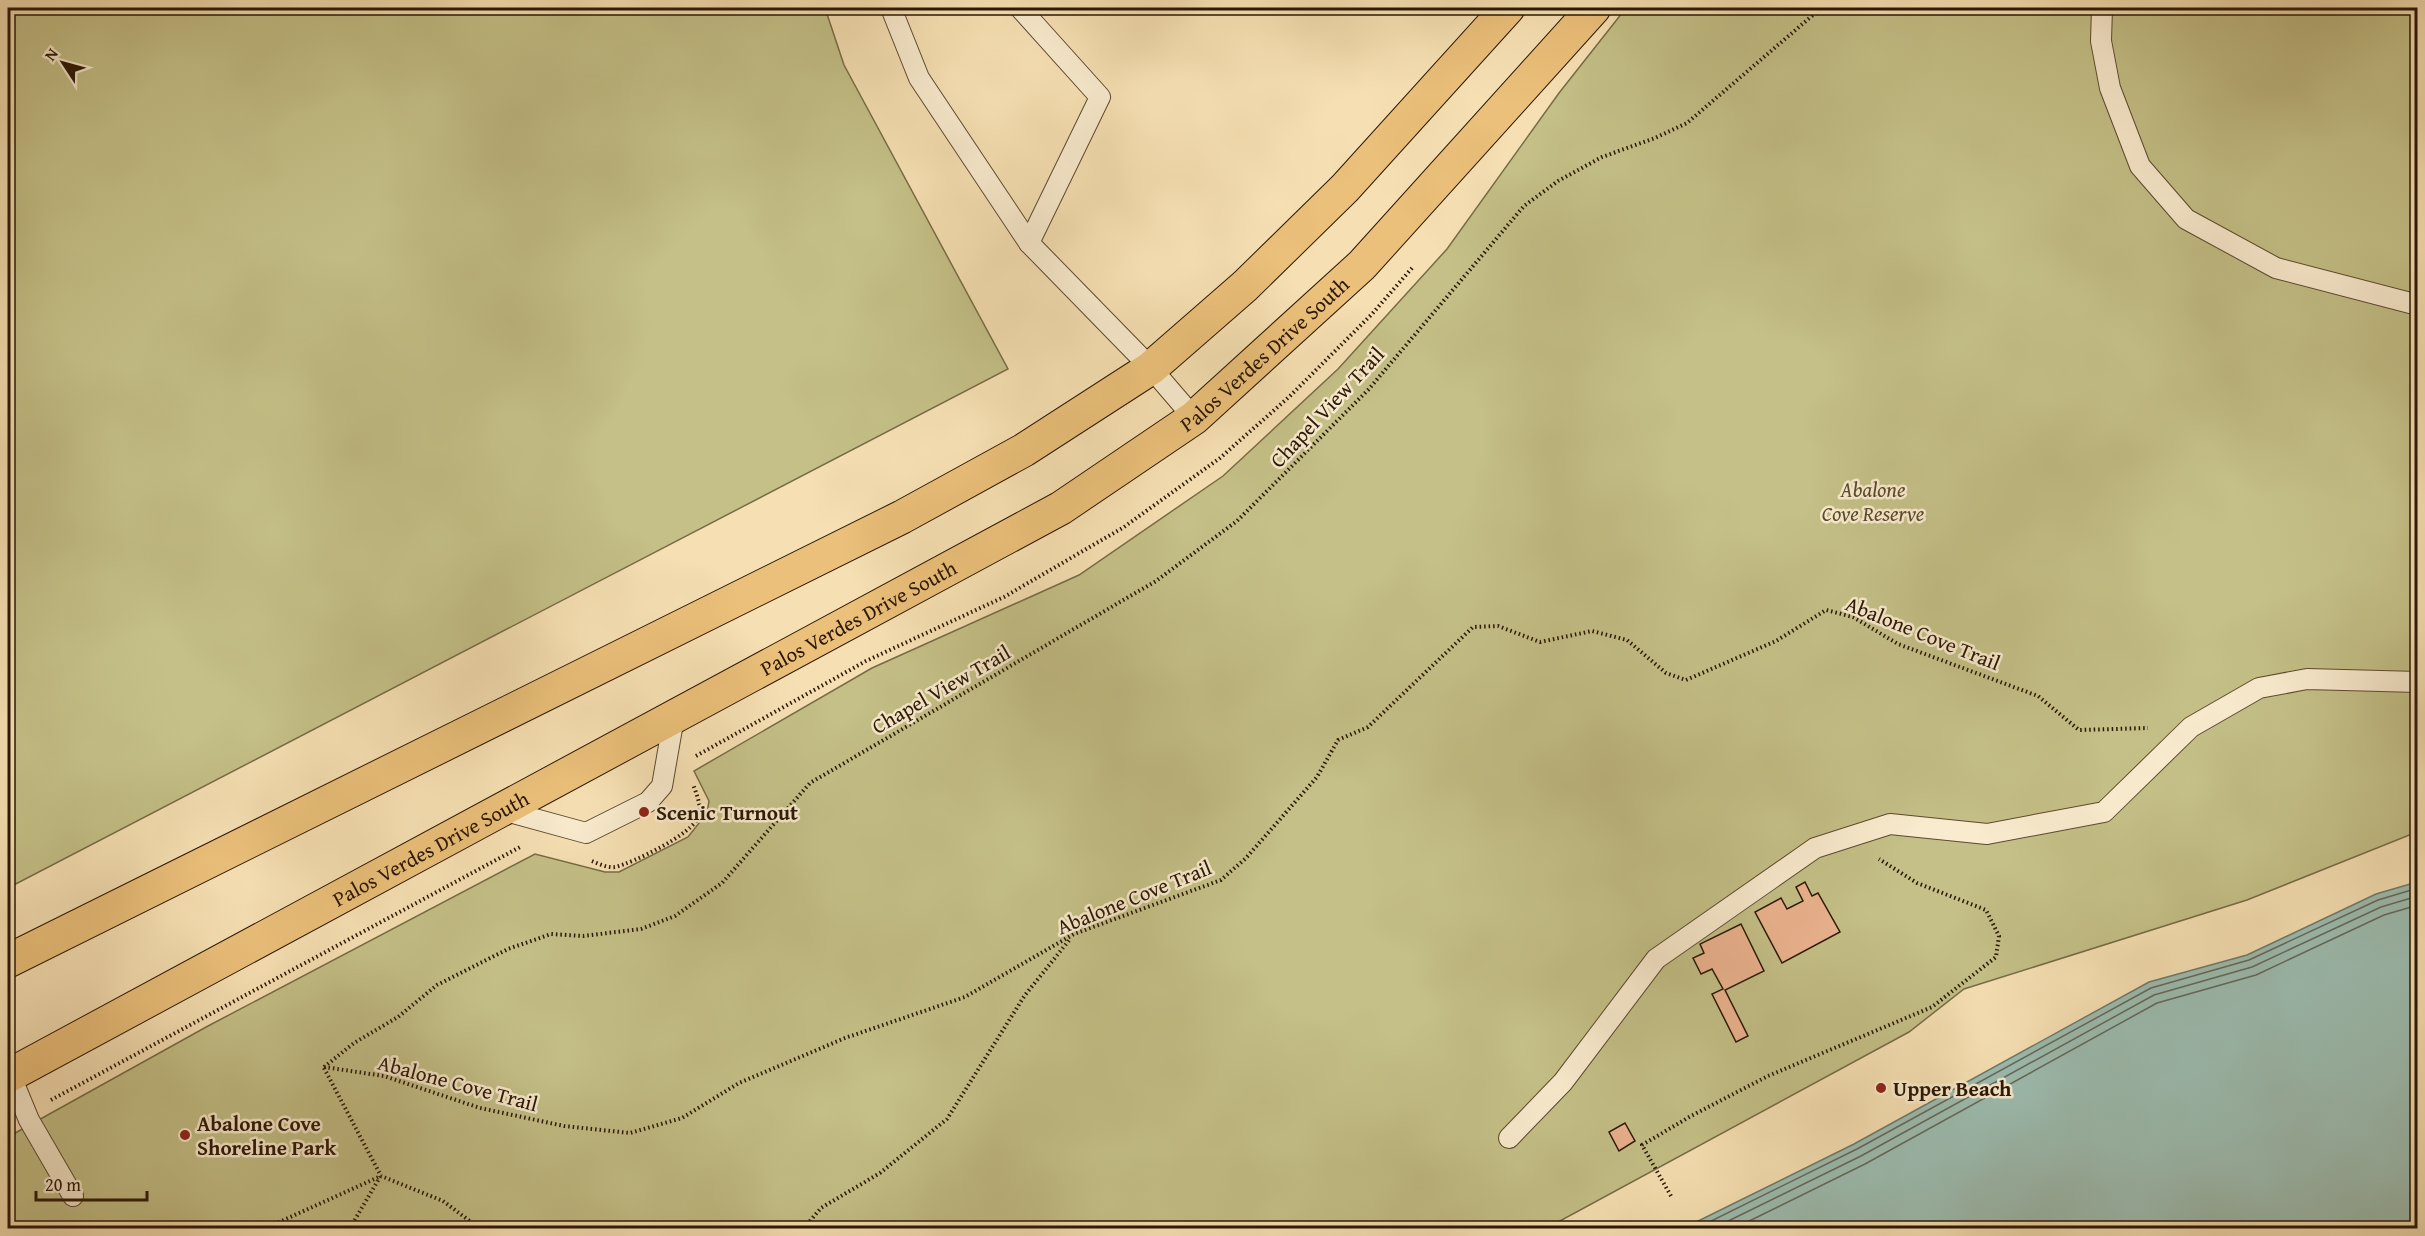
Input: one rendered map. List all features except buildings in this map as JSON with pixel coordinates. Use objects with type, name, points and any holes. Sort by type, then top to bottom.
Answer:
[{"type":"main road","points":[[8,961],[902,517],[1024,450],[1151,368],[1245,286],[1346,188],[1508,8]]},
{"type":"main road","name":"Palos Verdes Drive South","points":[[9,1075],[1061,508],[1194,418],[1362,265],[1594,8]]},
{"type":"lane","points":[[891,8],[919,78],[1029,243],[1151,368],[1194,418]]},
{"type":"lane","points":[[1020,8],[1100,97],[1029,243]]},
{"type":"lane","points":[[2102,8],[2101,41],[2110,88],[2140,166],[2186,219],[2276,268],[2418,305]]},
{"type":"lane","points":[[1509,1138],[1563,1082],[1656,958],[1815,848],[1890,824],[1987,834],[2104,812],[2191,728],[2259,688],[2307,679],[2418,682]]},
{"type":"lane","points":[[502,810],[586,833],[648,802],[662,786],[674,717]]},
{"type":"lane","points":[[9,1075],[26,1114],[73,1196]]},
{"type":"path","name":"Chapel View Trail","points":[[324,1067],[354,1043],[398,1017],[437,984],[508,949],[551,934],[583,936],[641,929],[675,916],[722,883],[810,783],[1156,581],[1238,521],[1368,390],[1524,206],[1558,181],[1602,157],[1655,138],[1687,123],[1813,15],[1826,8]]},
{"type":"path","name":"Abalone Cove Trail","points":[[324,1067],[384,1076],[491,1110],[564,1126],[630,1133],[682,1118],[739,1083],[845,1038],[965,997],[1074,934],[1221,880],[1246,858],[1317,777],[1338,740],[1368,727],[1473,627],[1498,626],[1540,642],[1592,631],[1627,640],[1666,673],[1686,680],[1776,641],[1826,610],[1853,617],[1898,644],[2038,696],[2079,730],[2191,728]]},
{"type":"path","points":[[586,859],[616,867],[670,842],[692,827],[699,816],[700,806],[692,781]]},
{"type":"path","points":[[1671,1196],[1642,1145],[1691,1116],[1768,1076],[1932,1007],[1996,957],[1999,936],[1986,910],[1917,884],[1872,855],[1855,835]]},
{"type":"path","points":[[26,1114],[525,844]]},
{"type":"path","points":[[804,1228],[821,1208],[880,1173],[947,1119],[1025,995],[1074,934]]},
{"type":"path","points":[[324,1067],[381,1176],[443,1201],[479,1228]]},
{"type":"path","points":[[266,1228],[381,1176]]},
{"type":"path","points":[[350,1228],[381,1176]]},
{"type":"green space","points":[[8,8],[825,8],[844,65],[1008,369],[8,888]]},
{"type":"green space","name":"Abalone Cove Reserve","points":[[1626,8],[2417,8],[2417,832],[2247,900],[1964,989],[1909,1032],[1547,1228],[8,1228],[8,1137],[208,1026],[535,854],[605,872],[619,872],[688,837],[707,813],[709,801],[694,771],[872,668],[1079,575],[1223,476],[1338,369],[1447,249],[1559,93]]},
{"type":"water","points":[[2417,882],[2417,1228],[1684,1228],[1854,1144],[2149,982],[2247,955],[2376,894]]},
{"type":"place","name":"Scenic Turnout","points":[[644,812]]},
{"type":"place","name":"Upper Beach","points":[[1881,1088]]},
{"type":"place","name":"Abalone Cove Shoreline Park","points":[[185,1135]]}]
